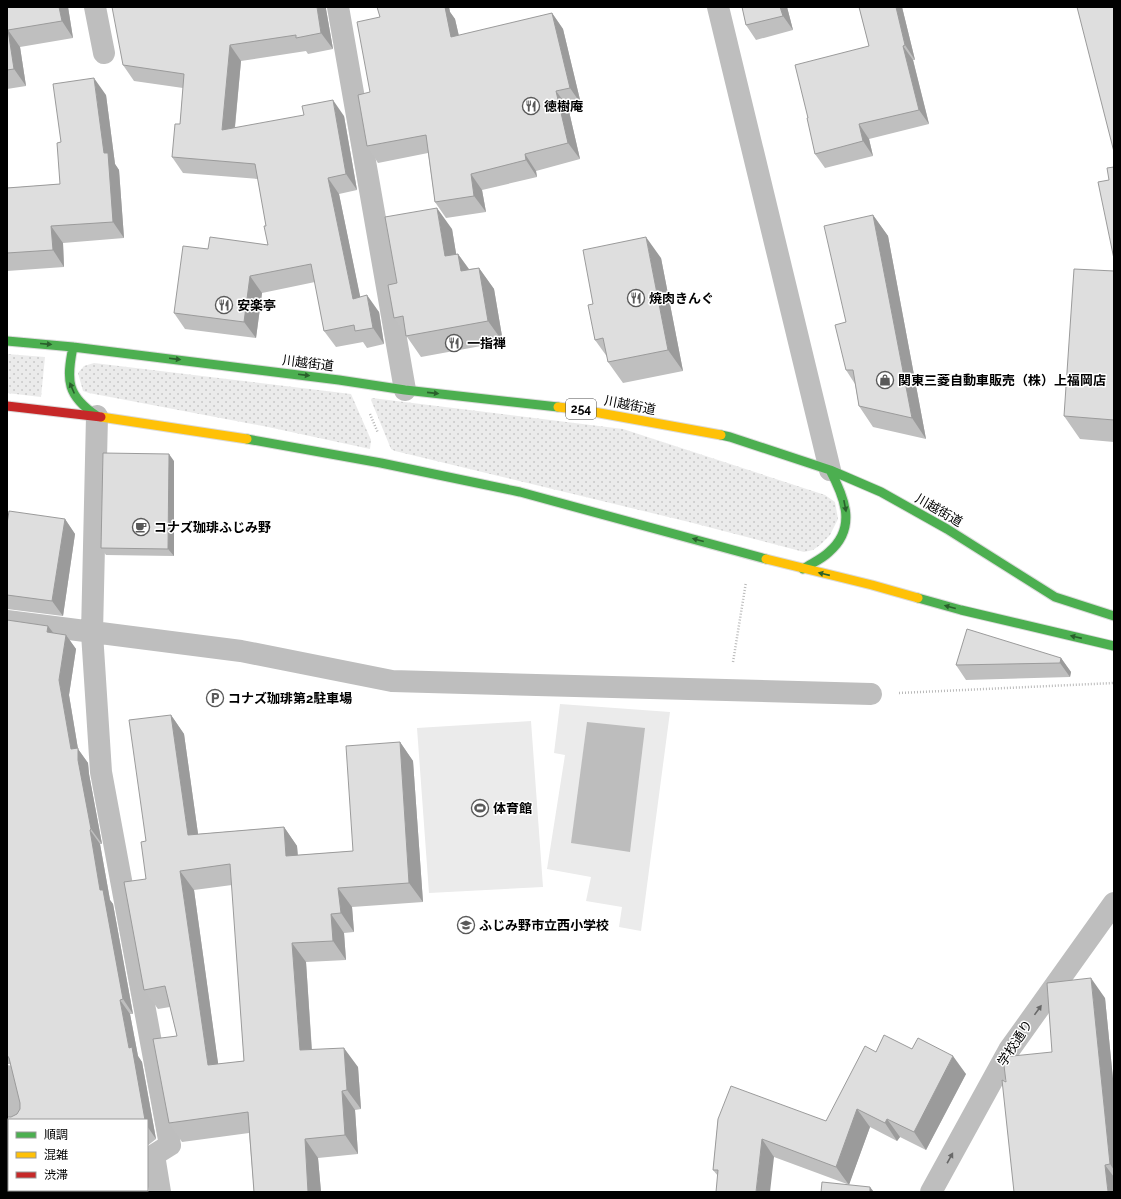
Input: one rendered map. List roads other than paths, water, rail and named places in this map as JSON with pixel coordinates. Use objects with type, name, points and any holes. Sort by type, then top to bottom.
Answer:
[{"type":"highway","name":"川越街道","points":[[7,341],[73,347],[339,380],[406,390],[583,410],[730,437],[830,470],[881,492],[947,529],[1055,597],[1114,616]]},
{"type":"highway","points":[[73,347],[68,369],[69,385],[79,402],[97,416]]},
{"type":"highway","points":[[7,406],[97,416],[199,431],[381,463],[520,492],[802,569],[872,585],[960,610],[1114,646]]},
{"type":"highway","points":[[802,569],[831,552],[843,538],[846,519],[845,504],[830,470]]},
{"type":"street","points":[[95,7],[104,53]]},
{"type":"street","points":[[338,7],[406,390]]},
{"type":"street","points":[[718,7],[830,470]]},
{"type":"street","points":[[97,416],[92,633],[101,772],[170,1146],[154,1155],[160,1192]]},
{"type":"street","points":[[7,621],[242,652],[392,681],[871,694]]},
{"type":"street","name":"学校通り","points":[[931,1192],[1009,1050],[1114,903]]},
{"type":"street","points":[[7,1076],[18,1119]]},
{"type":"place","name":"徳樹庵","points":[[531,106]]},
{"type":"place","name":"焼肉きんぐ","points":[[636,298]]},
{"type":"place","name":"安楽亭","points":[[224,305]]},
{"type":"place","name":"一指禅","points":[[454,343]]},
{"type":"place","name":"関東三菱自動車販売（株）上福岡店","points":[[885,380]]},
{"type":"place","name":"コナズ珈琲ふじみ野","points":[[141,527]]},
{"type":"place","name":"コナズ珈琲第2駐車場","points":[[215,698]]},
{"type":"place","name":"体育館","points":[[480,808]]},
{"type":"place","name":"ふじみ野市立西小学校","points":[[466,925]]}]
